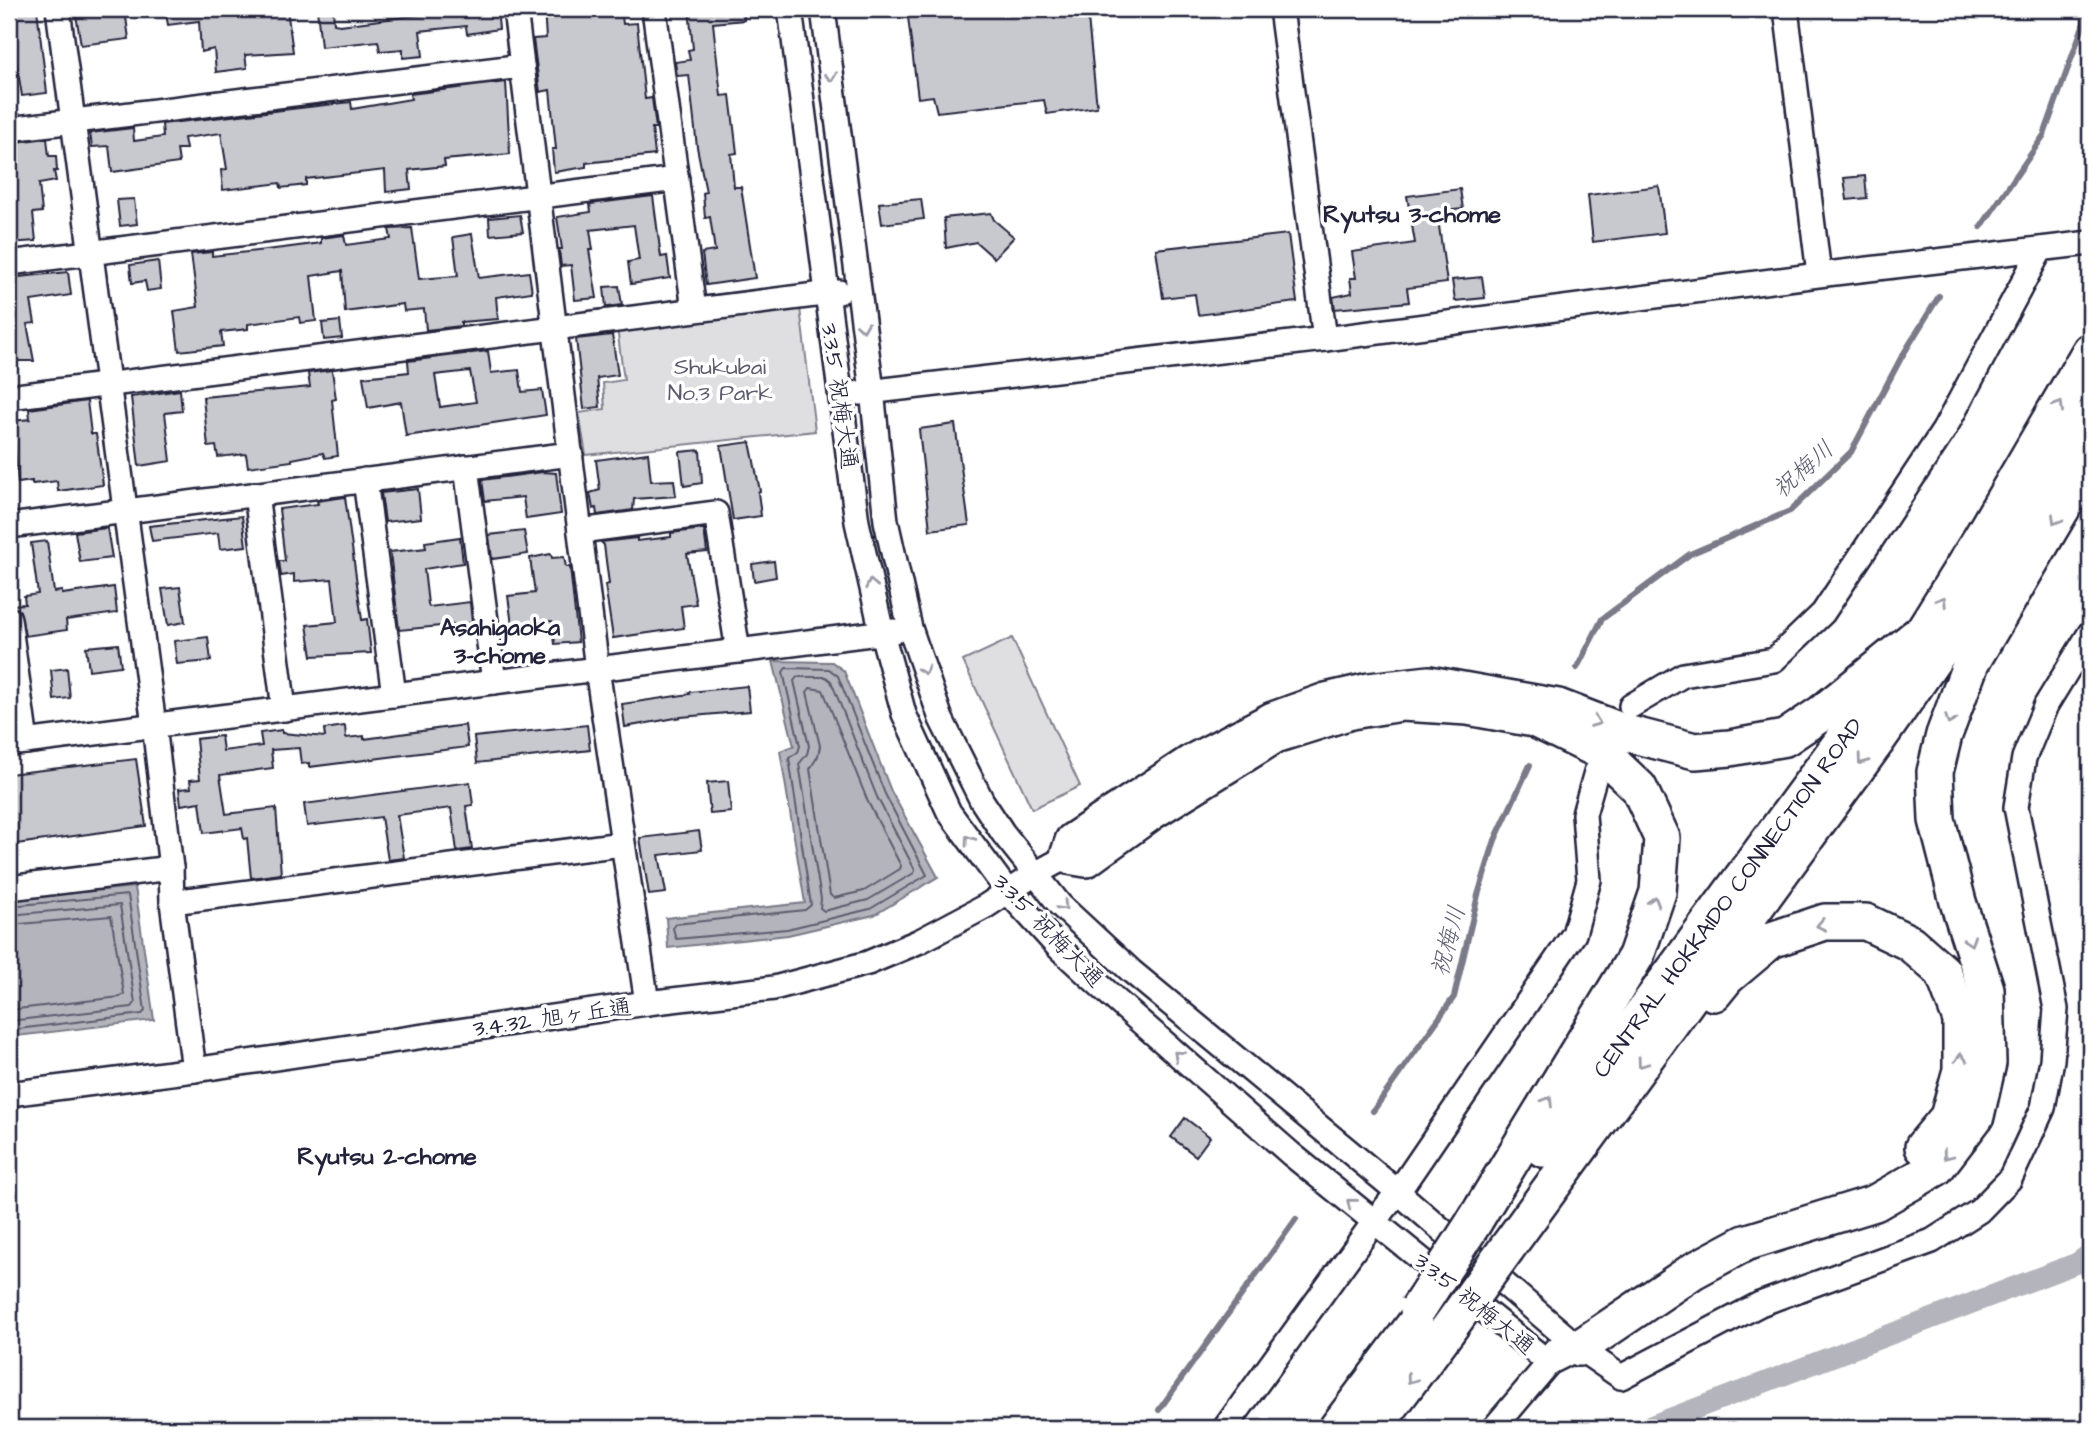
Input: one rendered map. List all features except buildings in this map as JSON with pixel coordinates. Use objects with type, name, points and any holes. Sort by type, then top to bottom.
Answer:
[{"type":"highway","name":"CENTRAL HOKKAIDO CONNECTION ROAD","points":[[1375,1428],[1430,1318],[1923,631],[1981,538],[2090,351]]},
{"type":"highway","name":"CENTRAL HOKKAIDO CONNECTION ROAD","points":[[1488,1234],[1662,1035],[1876,742],[1991,577],[2090,418]]},
{"type":"highway","points":[[1563,1348],[1745,1243],[1875,1203],[1936,1168],[1976,1116],[1988,1063],[1986,989],[1958,902],[1937,820],[1935,772],[1944,735],[1971,663],[2090,461]]},
{"type":"highway","points":[[1488,1234],[1636,956],[1658,892],[1662,838],[1639,788],[1600,751],[1534,719],[1468,707],[1402,703],[1351,710],[1275,735],[1151,812],[1086,859],[1068,856],[1073,841],[1191,764],[1273,720],[1326,701],[1369,691],[1429,684],[1558,707],[1626,733],[1695,751],[1730,748],[1785,738],[1822,713],[1923,631]]},
{"type":"highway","points":[[1563,1348],[1693,1245],[1882,1175],[1918,1153],[1948,1117],[1961,1070],[1961,1020],[1943,972],[1910,943],[1866,922],[1825,922],[1771,940],[1727,977],[1697,1015],[1662,1035]]},
{"type":"highway","name":"CENTRAL HOKKAIDO CONNECTION ROAD","points":[[1338,1427],[1399,1343],[1430,1318]]},
{"type":"street","points":[[58,9],[153,725],[194,1070]]},
{"type":"street","points":[[515,9],[597,669],[647,1003]]},
{"type":"street","points":[[654,9],[694,310]]},
{"type":"street","name":"3.3.5 祝梅大通","points":[[790,9],[857,522],[882,633],[904,714],[949,812],[1007,892],[1058,947],[1291,1154],[1374,1222],[1563,1348]]},
{"type":"street","name":"3.3.5 祝梅大通","points":[[823,9],[886,521],[910,628],[941,719],[982,801],[1060,905],[1131,971],[1398,1192],[1563,1348]]},
{"type":"street","points":[[1281,9],[1325,339]]},
{"type":"street","points":[[1786,9],[1819,274]]},
{"type":"street","points":[[9,129],[522,66]]},
{"type":"street","points":[[9,263],[677,178]]},
{"type":"street","points":[[842,395],[1325,339],[1819,274],[2090,243]]},
{"type":"street","points":[[1631,706],[1683,675],[1774,660],[1824,613],[1944,430],[2041,249]]},
{"type":"street","points":[[9,397],[857,290]]},
{"type":"street","points":[[9,526],[571,454]]},
{"type":"street","points":[[466,467],[494,682]]},
{"type":"street","points":[[365,480],[394,695]]},
{"type":"street","points":[[256,494],[284,709]]},
{"type":"street","points":[[580,531],[716,513],[738,651]]},
{"type":"street","points":[[9,620],[17,743],[910,628]]},
{"type":"street","points":[[1494,1428],[1563,1348],[1621,1377],[1760,1304],[1933,1241],[1979,1211],[2010,1179],[2043,1108],[2052,1060],[2056,1009],[2016,807],[2024,758],[2046,705],[2090,634]]},
{"type":"street","points":[[1225,1428],[1398,1192],[1574,934],[1588,880],[1584,814],[1597,772]]},
{"type":"street","points":[[172,902],[622,844]]},
{"type":"street","name":"3.4.32 旭ヶ丘通","points":[[9,1094],[194,1070],[647,1003],[774,988],[869,963],[920,941],[986,906],[1068,856]]},
{"type":"street","points":[[9,888],[171,868]]},
{"type":"green space","name":"Shukubai No.3 Park","points":[[800,308],[815,431],[586,455],[579,413],[605,409],[603,383],[624,380],[617,328]]},
{"type":"green space","points":[[1012,638],[1080,786],[1032,809],[963,661]]},
{"type":"water","points":[[773,661],[832,662],[844,671],[891,791],[938,877],[874,915],[788,935],[668,948],[666,918],[805,903],[780,751],[794,746]]},
{"type":"water","points":[[135,887],[154,1020],[9,1037],[9,899]]},
{"type":"waterway","name":"祝梅川","points":[[1981,227],[2044,135],[2089,9]]},
{"type":"waterway","name":"祝梅川","points":[[1577,668],[1602,619],[1690,554],[1790,511],[1851,452],[1901,358],[1939,296]]},
{"type":"waterway","name":"祝梅川","points":[[1373,1111],[1454,997],[1478,895],[1495,840],[1530,765]]},
{"type":"waterway","name":"祝梅川","points":[[1159,1410],[1296,1219]]},
{"type":"waterway","points":[[1645,1428],[2077,1263],[2090,1254]]},
{"type":"district","name":"Ryutsu 3-chome","points":[[1412,214]]},
{"type":"district","name":"Asahigaoka 3-chome","points":[[500,641]]},
{"type":"district","name":"Ryutsu 2-chome","points":[[387,1156]]}]
